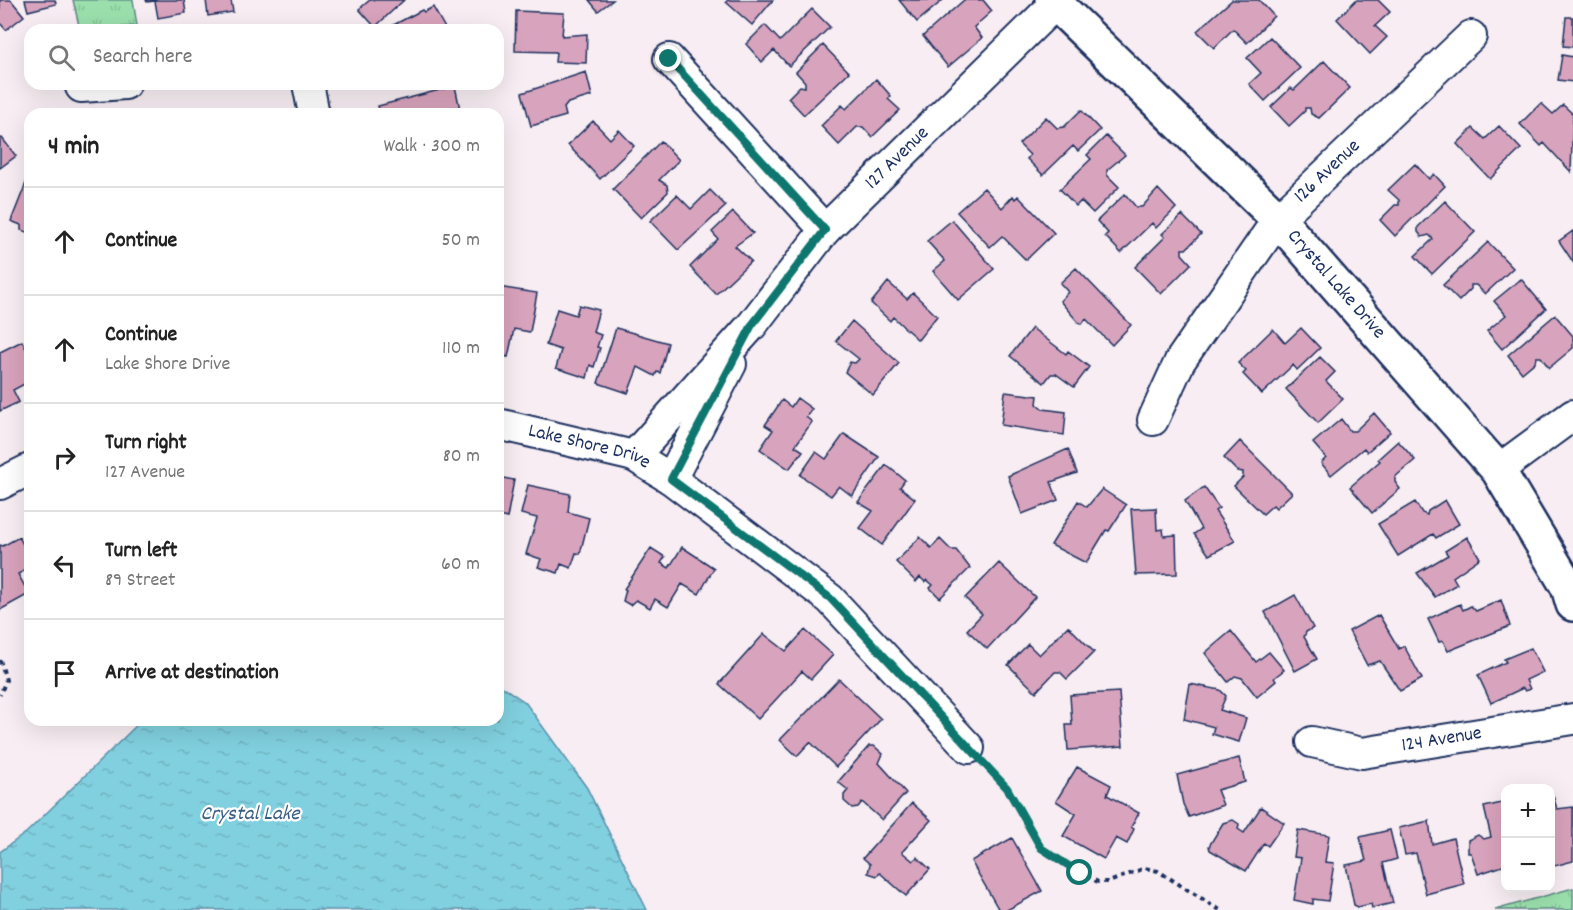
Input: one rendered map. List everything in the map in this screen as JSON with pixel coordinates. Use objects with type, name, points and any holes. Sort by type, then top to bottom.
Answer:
[{"type":"street","name":"Crystal Lake Drive","points":[[1054,2],[1278,219],[1498,470],[1568,587],[1573,604]]},
{"type":"street","name":"127 Avenue","points":[[634,456],[752,325],[825,230],[1054,2]]},
{"type":"street","name":"126 Avenue","points":[[1153,420],[1180,361],[1278,219],[1471,36]]},
{"type":"street","points":[[669,59],[825,230]]},
{"type":"street","points":[[309,90],[313,108]]},
{"type":"street","name":"127 Avenue","points":[[671,479],[752,325]]},
{"type":"street","points":[[1498,470],[1573,415]]},
{"type":"street","name":"Lake Shore Drive","points":[[504,425],[634,456],[671,479],[830,598],[969,748]]},
{"type":"street","points":[[0,484],[24,472]]},
{"type":"street","name":"124 Avenue","points":[[1312,742],[1362,753],[1573,719]]},
{"type":"path","points":[[0,660],[6,680],[0,695]]},
{"type":"path","points":[[969,748],[1007,788],[1041,848],[1098,882],[1109,882],[1145,868],[1158,871],[1220,910]]},
{"type":"green space","points":[[73,0],[133,0],[137,24],[79,24]]},
{"type":"green space","points":[[1573,888],[1573,910],[1495,910]]},
{"type":"water","name":"Crystal Lake","points":[[504,688],[525,702],[587,788],[647,910],[0,910],[0,852],[27,832],[136,726],[504,726]]},
{"type":"building","points":[[0,0],[11,0],[24,16],[6,30],[0,23]]},
{"type":"building","points":[[25,0],[55,0],[56,4],[28,11]]},
{"type":"building","points":[[146,0],[184,0],[186,13],[158,18],[155,1],[147,2]]},
{"type":"building","points":[[206,0],[231,0],[233,12],[208,16]]},
{"type":"building","points":[[370,0],[404,0],[378,24],[372,24],[359,9]]},
{"type":"building","points":[[589,0],[613,0],[598,11]]},
{"type":"building","points":[[728,0],[773,0],[752,25],[726,2]]},
{"type":"building","points":[[899,0],[943,0],[917,22]]},
{"type":"building","points":[[964,0],[983,0],[992,11],[974,27],[982,38],[948,67],[923,36]]},
{"type":"building","points":[[1232,0],[1259,0],[1274,16],[1247,43],[1233,29],[1214,48],[1197,31]]},
{"type":"building","points":[[1356,0],[1378,0],[1390,12],[1375,26],[1387,37],[1370,54],[1337,19]]},
{"type":"building","points":[[433,7],[443,24],[395,24],[422,10],[424,12]]},
{"type":"building","points":[[812,9],[830,27],[789,66],[774,50],[762,62],[746,44],[765,25],[780,41]]},
{"type":"building","points":[[516,11],[564,13],[562,36],[587,34],[586,63],[555,62],[556,52],[515,51]]},
{"type":"building","points":[[1566,17],[1573,17],[1573,47],[1563,46]]},
{"type":"building","points":[[1270,37],[1300,68],[1265,101],[1249,84],[1261,73],[1247,58]]},
{"type":"building","points":[[823,45],[849,72],[804,115],[788,98],[800,86],[805,87],[805,82],[796,72]]},
{"type":"building","points":[[1562,55],[1573,57],[1573,82],[1558,80]]},
{"type":"building","points":[[1324,61],[1350,88],[1319,118],[1311,114],[1310,108],[1305,108],[1305,111],[1289,126],[1271,107],[1291,88],[1294,90]]},
{"type":"building","points":[[586,72],[592,96],[568,103],[564,108],[566,116],[531,126],[522,93]]},
{"type":"building","points":[[876,79],[891,96],[888,99],[900,110],[872,137],[863,127],[857,127],[839,145],[821,126],[842,105],[846,109]]},
{"type":"building","points":[[440,90],[456,90],[460,108],[378,108],[378,106]]},
{"type":"building","points":[[1541,103],[1553,114],[1563,105],[1573,114],[1571,172],[1544,143],[1541,146],[1520,124]]},
{"type":"building","points":[[1081,110],[1100,130],[1078,151],[1073,146],[1043,175],[1027,159],[1030,155],[1019,144],[1046,117],[1057,128],[1064,127]]},
{"type":"building","points":[[593,121],[610,139],[619,130],[634,146],[600,179],[568,145]]},
{"type":"building","points":[[1499,126],[1521,149],[1490,179],[1457,144],[1473,128],[1485,139]]},
{"type":"building","points":[[1106,136],[1125,155],[1107,170],[1107,175],[1119,187],[1093,213],[1081,201],[1076,206],[1060,189],[1091,159],[1087,155]]},
{"type":"building","points":[[2,138],[16,156],[0,168],[0,139]]},
{"type":"building","points":[[661,141],[679,160],[659,180],[667,185],[668,192],[641,218],[613,189]]},
{"type":"building","points":[[1415,164],[1429,179],[1434,174],[1445,186],[1395,236],[1380,220],[1395,205],[1399,205],[1399,200],[1388,190]]},
{"type":"building","points":[[24,188],[24,231],[21,230],[21,225],[11,221]]},
{"type":"building","points":[[984,188],[1002,208],[1013,196],[1015,199],[1018,196],[1054,233],[1026,260],[1002,236],[990,247],[957,212]]},
{"type":"building","points":[[1158,189],[1176,208],[1156,228],[1152,223],[1121,253],[1105,236],[1108,233],[1097,221],[1125,194],[1136,207],[1142,207]]},
{"type":"building","points":[[710,190],[726,206],[678,250],[650,221],[677,195],[691,209]]},
{"type":"building","points":[[1445,201],[1475,232],[1432,274],[1415,256],[1433,239],[1429,235],[1422,237],[1418,232],[1418,227]]},
{"type":"building","points":[[733,212],[753,233],[735,246],[751,261],[716,294],[690,267],[718,239],[712,232]]},
{"type":"building","points":[[1182,215],[1201,234],[1186,249],[1182,249],[1182,254],[1191,264],[1161,294],[1135,267],[1165,237],[1162,234]]},
{"type":"building","points":[[952,220],[994,269],[958,300],[933,271],[945,261],[927,241]]},
{"type":"building","points":[[1573,231],[1573,262],[1559,241]]},
{"type":"building","points":[[1488,242],[1513,268],[1485,294],[1476,285],[1471,285],[1471,289],[1459,301],[1443,285]]},
{"type":"building","points":[[1076,268],[1131,325],[1112,345],[1086,319],[1082,324],[1078,322],[1060,301],[1068,292],[1060,283]]},
{"type":"building","points":[[1521,279],[1546,309],[1502,349],[1487,331],[1506,315],[1494,301]]},
{"type":"building","points":[[888,282],[907,299],[913,293],[937,316],[918,340],[893,317],[890,321],[871,303]]},
{"type":"building","points":[[504,288],[537,293],[530,332],[514,329],[508,357],[504,356]]},
{"type":"building","points":[[579,305],[599,310],[593,332],[601,335],[597,347],[600,348],[594,367],[590,365],[587,378],[556,368],[561,350],[546,345],[557,309],[576,315]]},
{"type":"building","points":[[1555,315],[1573,336],[1573,348],[1549,368],[1541,357],[1536,357],[1535,362],[1522,373],[1508,355]]},
{"type":"building","points":[[852,321],[899,363],[873,395],[845,372],[850,362],[855,363],[859,359],[836,341]]},
{"type":"building","points":[[616,328],[668,343],[660,373],[657,372],[655,376],[638,367],[628,393],[598,383]]},
{"type":"building","points":[[1032,328],[1066,354],[1068,351],[1089,367],[1074,387],[1056,374],[1051,374],[1044,383],[1010,356]]},
{"type":"building","points":[[1301,328],[1320,348],[1297,370],[1293,365],[1262,394],[1243,374],[1246,371],[1238,363],[1273,329],[1285,343]]},
{"type":"building","points":[[22,341],[24,345],[24,384],[13,390],[19,402],[0,411],[0,352]]},
{"type":"building","points":[[1320,357],[1335,372],[1326,381],[1343,399],[1318,423],[1286,389]]},
{"type":"building","points":[[1005,392],[1038,396],[1037,404],[1043,409],[1066,412],[1064,435],[1001,425]]},
{"type":"building","points":[[797,398],[812,409],[806,417],[812,422],[795,446],[803,451],[789,469],[760,449],[773,430],[765,425],[782,400],[791,407]]},
{"type":"building","points":[[1374,413],[1390,432],[1367,452],[1364,448],[1331,475],[1321,463],[1326,458],[1313,443],[1341,419],[1350,431],[1355,431]]},
{"type":"building","points":[[844,434],[879,457],[852,496],[839,486],[831,496],[800,475],[816,452],[826,459]]},
{"type":"building","points":[[1240,441],[1292,493],[1276,508],[1273,505],[1263,514],[1234,486],[1243,477],[1243,472],[1237,471],[1224,458]]},
{"type":"building","points":[[1398,441],[1415,460],[1395,477],[1395,482],[1400,489],[1372,513],[1350,487],[1380,461],[1378,459]]},
{"type":"building","points":[[1068,449],[1077,473],[1051,482],[1058,500],[1022,514],[1008,476]]},
{"type":"building","points":[[886,465],[905,480],[900,487],[915,499],[882,545],[860,528],[873,511],[858,502]]},
{"type":"building","points":[[504,478],[514,480],[507,518],[504,517]]},
{"type":"building","points":[[528,485],[570,494],[568,512],[589,518],[580,554],[576,553],[571,568],[561,564],[558,573],[538,567],[541,559],[526,554],[537,518],[521,514]]},
{"type":"building","points":[[1204,487],[1219,508],[1215,511],[1235,541],[1209,555],[1194,534],[1201,529],[1185,501]]},
{"type":"building","points":[[1102,489],[1126,505],[1109,531],[1106,530],[1086,563],[1051,545],[1078,501],[1087,507]]},
{"type":"building","points":[[1445,500],[1459,524],[1436,538],[1433,534],[1398,556],[1378,524],[1415,502],[1422,513],[1427,515],[1428,511]]},
{"type":"building","points":[[1156,508],[1157,530],[1163,529],[1164,536],[1176,535],[1177,574],[1136,575],[1131,509]]},
{"type":"building","points":[[19,537],[24,546],[24,571],[18,574],[24,585],[24,597],[0,610],[0,545],[3,546]]},
{"type":"building","points":[[920,537],[931,548],[940,539],[951,550],[956,550],[970,568],[940,598],[930,588],[933,585],[927,580],[925,582],[920,577],[916,582],[896,562]]},
{"type":"building","points":[[1467,537],[1480,558],[1453,577],[1457,584],[1435,597],[1417,573],[1448,555],[1445,551]]},
{"type":"building","points":[[682,547],[714,568],[699,594],[682,584],[668,607],[655,599],[650,608],[636,600],[630,605],[623,601],[626,590],[624,589],[651,548],[665,557],[661,563],[669,568]]},
{"type":"building","points":[[999,563],[1035,597],[987,649],[967,630],[982,614],[965,598]]},
{"type":"building","points":[[1295,595],[1313,628],[1306,632],[1304,637],[1317,659],[1295,671],[1265,612]]},
{"type":"building","points":[[1501,600],[1510,626],[1448,651],[1443,641],[1439,642],[1428,619],[1460,604],[1463,610],[1471,606],[1476,611]]},
{"type":"building","points":[[1379,615],[1399,649],[1404,646],[1422,679],[1400,691],[1380,661],[1367,665],[1349,631]]},
{"type":"building","points":[[1068,626],[1094,652],[1067,679],[1060,672],[1055,672],[1036,692],[1008,665],[1028,644],[1039,655]]},
{"type":"building","points":[[805,630],[833,655],[811,679],[802,671],[758,719],[719,684],[764,634],[786,651]]},
{"type":"building","points":[[1231,631],[1256,662],[1269,652],[1284,670],[1274,678],[1276,681],[1257,697],[1242,678],[1235,676],[1228,682],[1205,653]]},
{"type":"building","points":[[1531,648],[1543,672],[1526,680],[1530,689],[1525,691],[1523,688],[1491,703],[1478,675],[1506,662],[1504,659]]},
{"type":"building","points":[[839,679],[881,719],[836,767],[810,742],[797,756],[780,740]]},
{"type":"building","points":[[1190,684],[1220,690],[1226,696],[1220,710],[1246,718],[1239,742],[1212,734],[1214,727],[1184,719]]},
{"type":"building","points":[[1119,692],[1123,746],[1068,750],[1066,725],[1072,725],[1070,695]]},
{"type":"building","points":[[869,746],[874,746],[883,754],[879,763],[906,793],[882,820],[862,802],[858,807],[852,808],[844,801],[844,795],[848,790],[838,782]]},
{"type":"building","points":[[1239,758],[1245,782],[1217,790],[1223,805],[1189,817],[1183,804],[1177,775]]},
{"type":"building","points":[[1077,767],[1111,785],[1107,795],[1139,813],[1131,827],[1134,829],[1127,844],[1116,838],[1104,859],[1063,836],[1076,814],[1056,801]]},
{"type":"building","points":[[1555,802],[1557,809],[1573,807],[1573,861],[1555,866]]},
{"type":"building","points":[[912,803],[931,820],[902,852],[913,861],[917,857],[930,869],[906,896],[880,873],[877,876],[868,873],[870,864],[863,858]]},
{"type":"building","points":[[1501,803],[1501,867],[1478,874],[1471,853],[1468,853],[1468,840],[1478,835],[1484,839],[1491,837],[1484,807]]},
{"type":"building","points":[[1261,807],[1284,823],[1268,846],[1264,843],[1246,871],[1210,850],[1209,846],[1223,823],[1233,820],[1239,824],[1238,829],[1244,833]]},
{"type":"building","points":[[1429,821],[1432,844],[1453,838],[1464,884],[1426,894],[1416,853],[1405,855],[1399,828]]},
{"type":"building","points":[[1298,830],[1329,835],[1325,862],[1334,863],[1328,901],[1313,899],[1313,904],[1294,900],[1301,858],[1294,857]]},
{"type":"building","points":[[1390,830],[1397,859],[1383,863],[1393,903],[1372,908],[1371,904],[1358,907],[1354,905],[1346,865],[1366,861],[1360,837]]},
{"type":"building","points":[[1012,838],[1042,891],[1007,910],[999,910],[971,861]]},
{"type":"route","points":[[669,59],[825,230],[752,325],[671,479],[830,598],[1007,788],[1041,848],[1080,873]]}]
